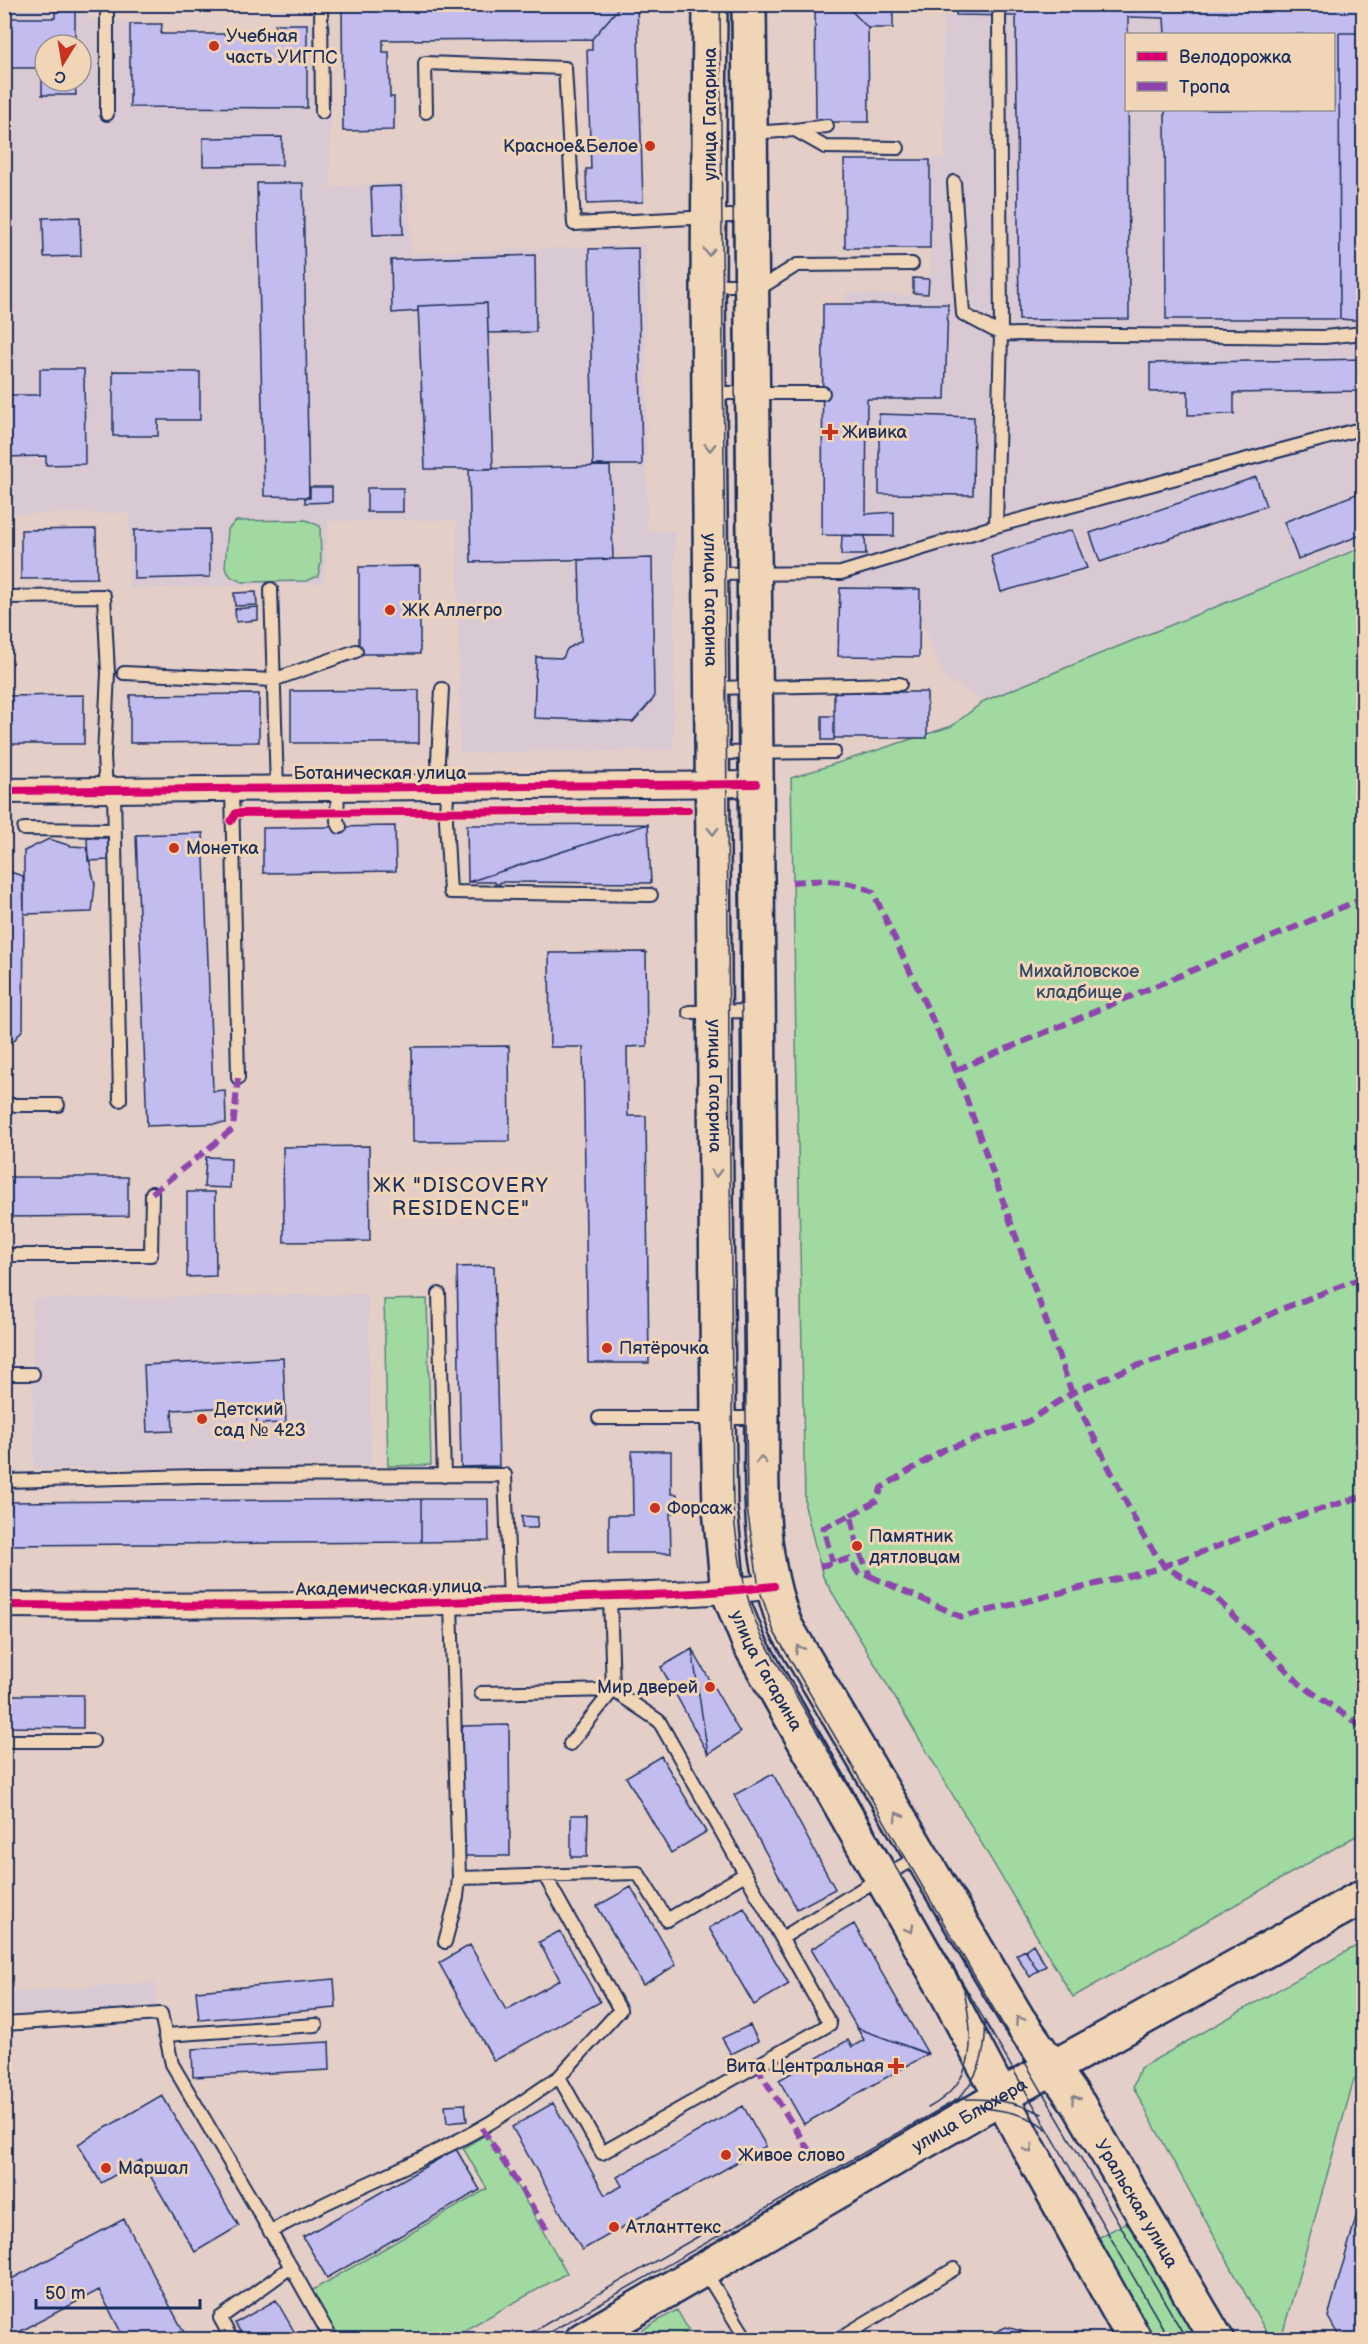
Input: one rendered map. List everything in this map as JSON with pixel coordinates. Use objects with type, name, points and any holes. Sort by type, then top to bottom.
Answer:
[{"type":"main road","name":"улица Гагарина","points":[[710,4],[708,285],[712,769],[702,1011],[720,1509],[728,1592],[749,1643],[943,1986],[1001,2097]]},
{"type":"main road","name":"улица Гагарина","points":[[749,4],[761,1507],[778,1607],[786,1627],[1018,2019],[1053,2068]]},
{"type":"main road","name":"улица Блюхера","points":[[582,2340],[1001,2097],[1364,1896]]},
{"type":"main road","name":"Уральская улица","points":[[1053,2068],[1079,2105],[1217,2340]]},
{"type":"main road","points":[[1001,2097],[1135,2340]]},
{"type":"street","name":"Ботаническая улица","points":[[4,791],[443,788],[712,769],[756,769]]},
{"type":"street","name":"Академическая улица","points":[[4,1605],[451,1603],[728,1592],[774,1586]]},
{"type":"lane","points":[[107,4],[107,114]]},
{"type":"lane","points":[[321,4],[322,112]]},
{"type":"lane","points":[[996,526],[1001,334],[999,16]]},
{"type":"lane","points":[[426,112],[425,63],[565,68],[574,224],[751,215]]},
{"type":"lane","points":[[750,133],[827,126]]},
{"type":"lane","points":[[795,130],[825,147],[898,148]]},
{"type":"lane","points":[[954,182],[963,314],[1001,334],[1324,337],[1364,333]]},
{"type":"lane","points":[[708,285],[765,285],[797,265],[912,264]]},
{"type":"lane","points":[[709,393],[823,393]]},
{"type":"lane","points":[[711,574],[841,573],[996,526],[1364,428]]},
{"type":"lane","points":[[271,589],[277,789]]},
{"type":"lane","points":[[4,597],[104,596],[108,673],[104,756],[114,830],[120,1100]]},
{"type":"lane","points":[[124,673],[273,680],[356,651]]},
{"type":"lane","points":[[712,688],[900,684]]},
{"type":"lane","points":[[442,689],[438,760],[446,820],[450,892],[651,895]]},
{"type":"lane","points":[[712,769],[756,769],[834,752]]},
{"type":"lane","points":[[338,788],[337,820],[340,827]]},
{"type":"lane","points":[[232,789],[238,1078]]},
{"type":"lane","points":[[24,830],[114,830]]},
{"type":"lane","points":[[702,1011],[758,1011]]},
{"type":"lane","points":[[4,1105],[58,1105]]},
{"type":"lane","points":[[4,1256],[151,1255],[152,1193]]},
{"type":"lane","points":[[440,1294],[444,1476]]},
{"type":"lane","points":[[4,1374],[33,1374]]},
{"type":"lane","points":[[599,1418],[762,1418]]},
{"type":"lane","points":[[4,1481],[197,1476],[505,1475],[510,1600]]},
{"type":"lane","points":[[570,1744],[613,1690],[610,1596]]},
{"type":"lane","points":[[445,1942],[457,1897],[459,1878],[451,1603]]},
{"type":"lane","points":[[481,1693],[613,1690],[659,1721],[830,2024],[602,2153],[559,2077]]},
{"type":"lane","points":[[4,1741],[93,1741]]},
{"type":"lane","points":[[782,1938],[921,1856]]},
{"type":"lane","points":[[459,1878],[638,1873],[667,1920],[745,1874]]},
{"type":"lane","points":[[270,2232],[310,2209],[358,2189],[482,2128],[559,2077],[620,2010],[545,1876]]},
{"type":"lane","points":[[4,2024],[161,2014],[172,2064],[332,2340]]},
{"type":"lane","points":[[165,2035],[316,2025]]},
{"type":"lane","points":[[232,2340],[220,2318],[291,2267]]},
{"type":"lane","points":[[704,2269],[747,2340]]},
{"type":"lane","points":[[837,2340],[954,2269]]},
{"type":"shaded area","points":[[4,5],[89,5],[89,20],[162,24],[162,34],[274,34],[275,24],[326,21],[330,108],[330,187],[407,182],[412,253],[646,245],[647,530],[675,531],[673,750],[460,753],[457,520],[328,521],[324,583],[128,589],[130,513],[5,514]]},
{"type":"shaded area","points":[[956,5],[1363,5],[1363,547],[984,701],[945,679],[919,616],[920,589],[840,588],[841,536],[822,535],[823,304],[842,304],[847,293],[930,296],[930,248],[845,248],[844,160],[945,158],[943,18],[956,15]]},
{"type":"shaded area","name":"Детский сад № 423","points":[[368,1294],[371,1465],[34,1469],[32,1299]]},
{"type":"shaded area","points":[[155,1982],[157,2007],[5,2018],[5,1993]]},
{"type":"green space","points":[[306,520],[320,526],[321,562],[318,576],[307,581],[242,582],[231,577],[225,568],[228,529],[236,521]]},
{"type":"green space","name":"Михайловское кладбище","points":[[1363,547],[1363,1832],[1073,1997],[823,1577],[805,1506],[791,778],[952,726],[984,701]]},
{"type":"green space","points":[[427,1299],[431,1465],[388,1466],[384,1300]]},
{"type":"green space","points":[[1363,1942],[1363,2073],[1354,2079],[1281,2339],[1270,2339],[1133,2087],[1140,2068]]},
{"type":"green space","points":[[487,2134],[567,2273],[449,2339],[340,2339],[311,2291],[487,2189],[463,2148]]},
{"type":"green space","points":[[1129,2221],[1199,2339],[1155,2339],[1096,2239]]},
{"type":"green space","points":[[677,2310],[689,2331],[675,2339],[626,2339]]},
{"type":"building","points":[[342,4],[622,4],[592,39],[383,40],[383,52],[389,52],[390,97],[394,97],[394,130],[343,131]]},
{"type":"building","points":[[622,4],[637,4],[643,202],[587,204],[586,169],[591,169],[587,50],[592,50],[592,39]]},
{"type":"building","points":[[815,4],[845,4],[868,28],[869,122],[816,122]]},
{"type":"building","points":[[845,4],[893,4],[893,28],[868,28]]},
{"type":"building","points":[[956,4],[1364,4],[1364,33],[1339,33],[1340,319],[1166,319],[1165,111],[1335,111],[1335,33],[1165,33],[1164,18],[1128,17],[1128,33],[1125,33],[1125,111],[1128,111],[1129,319],[1019,320],[1016,16],[956,15]]},
{"type":"building","points":[[75,10],[75,33],[33,33],[33,68],[4,68],[4,18],[55,18],[55,11]]},
{"type":"building","points":[[130,24],[162,24],[161,34],[275,34],[275,24],[307,24],[307,108],[130,107]]},
{"type":"building","points":[[1339,33],[1364,33],[1364,321],[1340,319]]},
{"type":"building","points":[[42,93],[76,93],[76,95],[42,95]]},
{"type":"building","points":[[282,137],[282,165],[203,166],[203,138]]},
{"type":"building","points":[[844,160],[930,160],[930,248],[845,248]]},
{"type":"building","points":[[257,183],[303,183],[309,497],[264,496]]},
{"type":"building","points":[[401,186],[403,234],[373,235],[371,187]]},
{"type":"building","points":[[80,217],[81,256],[44,257],[43,218]]},
{"type":"building","points":[[638,248],[642,465],[593,465],[589,249]]},
{"type":"building","points":[[535,255],[536,332],[488,333],[487,303],[418,306],[418,311],[392,313],[391,260]]},
{"type":"building","points":[[913,278],[929,279],[928,294],[913,293]]},
{"type":"building","points":[[487,303],[493,469],[425,469],[418,306]]},
{"type":"building","points":[[823,304],[948,304],[945,399],[867,399],[866,514],[894,512],[894,536],[822,535]]},
{"type":"building","points":[[1364,359],[1364,391],[1234,393],[1234,414],[1188,415],[1188,391],[1150,392],[1150,363]]},
{"type":"building","points":[[40,369],[84,369],[85,464],[46,465],[46,456],[4,457],[4,395],[40,395]]},
{"type":"building","points":[[113,371],[200,372],[200,420],[158,420],[158,436],[113,436]]},
{"type":"building","points":[[879,414],[974,417],[973,495],[879,494]]},
{"type":"building","points":[[610,466],[613,559],[471,562],[469,469]]},
{"type":"building","points":[[1256,477],[1266,506],[1100,562],[1090,533]]},
{"type":"building","points":[[310,487],[332,487],[332,502],[305,503],[305,498],[310,498]]},
{"type":"building","points":[[367,488],[403,488],[403,512],[367,512]]},
{"type":"building","points":[[1364,491],[1364,534],[1298,559],[1284,522]]},
{"type":"building","points":[[96,529],[97,578],[21,579],[21,530]]},
{"type":"building","points":[[209,529],[210,577],[134,579],[134,530]]},
{"type":"building","points":[[1072,530],[1087,568],[1001,592],[991,556]]},
{"type":"building","points":[[842,536],[865,536],[866,555],[841,555]]},
{"type":"building","points":[[652,558],[654,698],[633,722],[534,718],[536,657],[563,658],[567,649],[581,641],[579,560]]},
{"type":"building","name":"ЖК Аллегро","points":[[420,566],[420,654],[359,654],[359,567]]},
{"type":"building","points":[[840,588],[920,589],[919,657],[838,656]]},
{"type":"building","points":[[256,592],[257,605],[235,606],[234,593]]},
{"type":"building","points":[[258,607],[258,620],[236,622],[235,609]]},
{"type":"building","points":[[419,690],[419,743],[291,743],[291,691]]},
{"type":"building","points":[[834,692],[927,692],[927,738],[834,738]]},
{"type":"building","points":[[259,694],[259,742],[130,743],[130,695]]},
{"type":"building","points":[[84,695],[84,744],[4,744],[4,696]]},
{"type":"building","points":[[822,716],[834,716],[834,740],[822,740]]},
{"type":"building","points":[[648,824],[468,882],[467,825]]},
{"type":"building","points":[[648,824],[651,883],[500,882],[500,884],[495,884],[495,882],[468,882]]},
{"type":"building","points":[[395,826],[396,871],[263,873],[263,828]]},
{"type":"building","points":[[203,833],[213,1091],[225,1090],[226,1123],[147,1126],[136,835]]},
{"type":"building","points":[[87,838],[108,838],[109,860],[88,861]]},
{"type":"building","points":[[49,839],[71,846],[86,847],[95,884],[92,912],[24,914],[24,851]]},
{"type":"building","points":[[4,870],[23,876],[24,914],[23,1029],[12,1043],[4,1046]]},
{"type":"building","points":[[646,952],[647,1046],[627,1047],[628,1116],[646,1116],[649,1363],[588,1363],[583,1047],[550,1047],[549,953]]},
{"type":"building","points":[[509,1046],[510,1141],[413,1142],[412,1047]]},
{"type":"building","points":[[369,1146],[370,1241],[284,1242],[283,1147]]},
{"type":"building","points":[[206,1157],[231,1158],[230,1188],[204,1187]]},
{"type":"building","points":[[4,1177],[128,1177],[128,1216],[4,1217]]},
{"type":"building","points":[[187,1192],[215,1192],[216,1276],[187,1277]]},
{"type":"building","points":[[494,1266],[499,1466],[461,1467],[457,1267]]},
{"type":"building","points":[[283,1358],[286,1423],[257,1424],[256,1406],[172,1410],[173,1431],[147,1432],[144,1365]]},
{"type":"building","points":[[632,1451],[671,1451],[671,1494],[677,1494],[677,1513],[670,1513],[671,1553],[609,1553],[609,1515],[633,1515]]},
{"type":"building","points":[[421,1499],[421,1542],[4,1545],[4,1502]]},
{"type":"building","points":[[421,1499],[488,1499],[489,1541],[421,1542]]},
{"type":"building","points":[[522,1516],[538,1517],[537,1528],[522,1528]]},
{"type":"building","points":[[692,1649],[740,1733],[708,1754]]},
{"type":"building","points":[[692,1649],[708,1754],[661,1667]]},
{"type":"building","points":[[4,1695],[83,1695],[83,1728],[4,1727]]},
{"type":"building","points":[[509,1725],[510,1856],[463,1856],[462,1726]]},
{"type":"building","points":[[661,1756],[706,1832],[671,1853],[626,1777]]},
{"type":"building","points":[[773,1774],[835,1889],[797,1909],[734,1795]]},
{"type":"building","points":[[571,1815],[588,1815],[587,1857],[571,1857]]},
{"type":"building","points":[[631,1887],[676,1965],[643,1985],[597,1906]]},
{"type":"building","points":[[744,1908],[789,1984],[754,2005],[709,1928]]},
{"type":"building","points":[[854,1924],[928,2054],[857,2028],[811,1949]]},
{"type":"building","points":[[560,1931],[600,2002],[494,2061],[439,1963],[470,1945],[506,2010],[560,1980],[539,1942]]},
{"type":"building","points":[[1033,1944],[1046,1966],[1038,1971],[1025,1950]]},
{"type":"building","points":[[1025,1950],[1038,1971],[1030,1977],[1016,1955]]},
{"type":"building","points":[[334,1979],[336,2008],[199,2020],[196,1991]]},
{"type":"building","points":[[750,2025],[758,2041],[731,2054],[722,2038]]},
{"type":"building","points":[[857,2028],[928,2054],[804,2124],[779,2080],[848,2040],[852,2047],[864,2040]]},
{"type":"building","points":[[329,2042],[330,2070],[193,2077],[192,2049]]},
{"type":"building","points":[[162,2095],[239,2226],[195,2252],[141,2160],[101,2183],[78,2144]]},
{"type":"building","points":[[553,2103],[605,2195],[622,2186],[617,2177],[743,2106],[766,2146],[582,2250],[512,2127]]},
{"type":"building","points":[[465,2104],[467,2121],[447,2123],[445,2105]]},
{"type":"building","points":[[456,2149],[480,2190],[327,2278],[303,2237]]},
{"type":"building","points":[[1364,2189],[1364,2340],[1341,2340],[1328,2317]]},
{"type":"building","points":[[124,2219],[188,2340],[125,2340],[99,2290],[4,2340],[4,2283]]},
{"type":"building","points":[[276,2300],[299,2340],[245,2340],[235,2323]]},
{"type":"building","points":[[1006,2327],[1040,2336],[1043,2340],[977,2340]]},
{"type":"tram line","points":[[720,4],[733,1508],[742,1574],[750,1606],[762,1637],[1170,2340]]},
{"type":"tram line","points":[[731,4],[747,1508],[759,1588],[774,1632],[1187,2340]]},
{"type":"tram line","points":[[928,2108],[944,2097],[956,2085],[964,2072],[970,2042],[970,2026],[964,1991]]},
{"type":"tram line","points":[[536,2340],[958,2099],[971,2082],[980,2063],[985,2043],[985,2021]]},
{"type":"tram line","points":[[955,2100],[1000,2101],[1042,2114]]},
{"type":"tram line","points":[[976,2107],[1022,2116],[1046,2129]]},
{"type":"tram line","points":[[518,2340],[706,2232]]},
{"type":"marked path","points":[[792,882],[844,883],[873,892],[956,1070],[1072,1393],[1142,1534],[1164,1566],[1213,1595],[1300,1684],[1362,1727],[1364,1724]]},
{"type":"marked path","points":[[956,1070],[1364,898]]},
{"type":"marked path","points":[[152,1193],[233,1129],[238,1078]]},
{"type":"marked path","points":[[851,1515],[878,1500],[881,1488],[943,1450],[1027,1422],[1072,1393],[1127,1369],[1218,1340],[1279,1310],[1364,1277]]},
{"type":"marked path","points":[[870,1576],[962,1617],[1153,1570],[1305,1514],[1364,1496]]},
{"type":"marked path","points":[[820,1566],[849,1559],[859,1574],[870,1576],[857,1546],[851,1515],[823,1528],[833,1562]]},
{"type":"marked path","points":[[756,2066],[810,2152]]},
{"type":"marked path","points":[[482,2128],[550,2234]]},
{"type":"cycle path","points":[[4,791],[756,784]]},
{"type":"cycle path","points":[[231,821],[236,813],[688,810]]},
{"type":"cycle path","points":[[4,1605],[213,1606],[422,1603],[668,1594],[774,1586]]},
{"type":"place","name":"Учебная часть УИГПС","points":[[214,46]]},
{"type":"place","name":"Красное&Белое","points":[[650,146]]},
{"type":"place","name":"Живика","points":[[830,432]]},
{"type":"place","name":"ЖК Аллегро","points":[[390,610]]},
{"type":"place","name":"Монетка","points":[[174,848]]},
{"type":"place","name":"Пятёрочка","points":[[607,1348]]},
{"type":"place","name":"Детский сад № 423","points":[[202,1419]]},
{"type":"place","name":"Форсаж","points":[[655,1508]]},
{"type":"place","name":"Памятник дятловцам","points":[[857,1546]]},
{"type":"place","name":"Мир дверей","points":[[710,1687]]},
{"type":"place","name":"Вита Центральная","points":[[896,2066]]},
{"type":"place","name":"Живое слово","points":[[726,2155]]},
{"type":"place","name":"Маршал","points":[[106,2168]]},
{"type":"place","name":"Атланттекс","points":[[614,2227]]},
{"type":"district","name":"ЖК \"DISCOVERY RESIDENCE\"","points":[[461,1198]]}]
